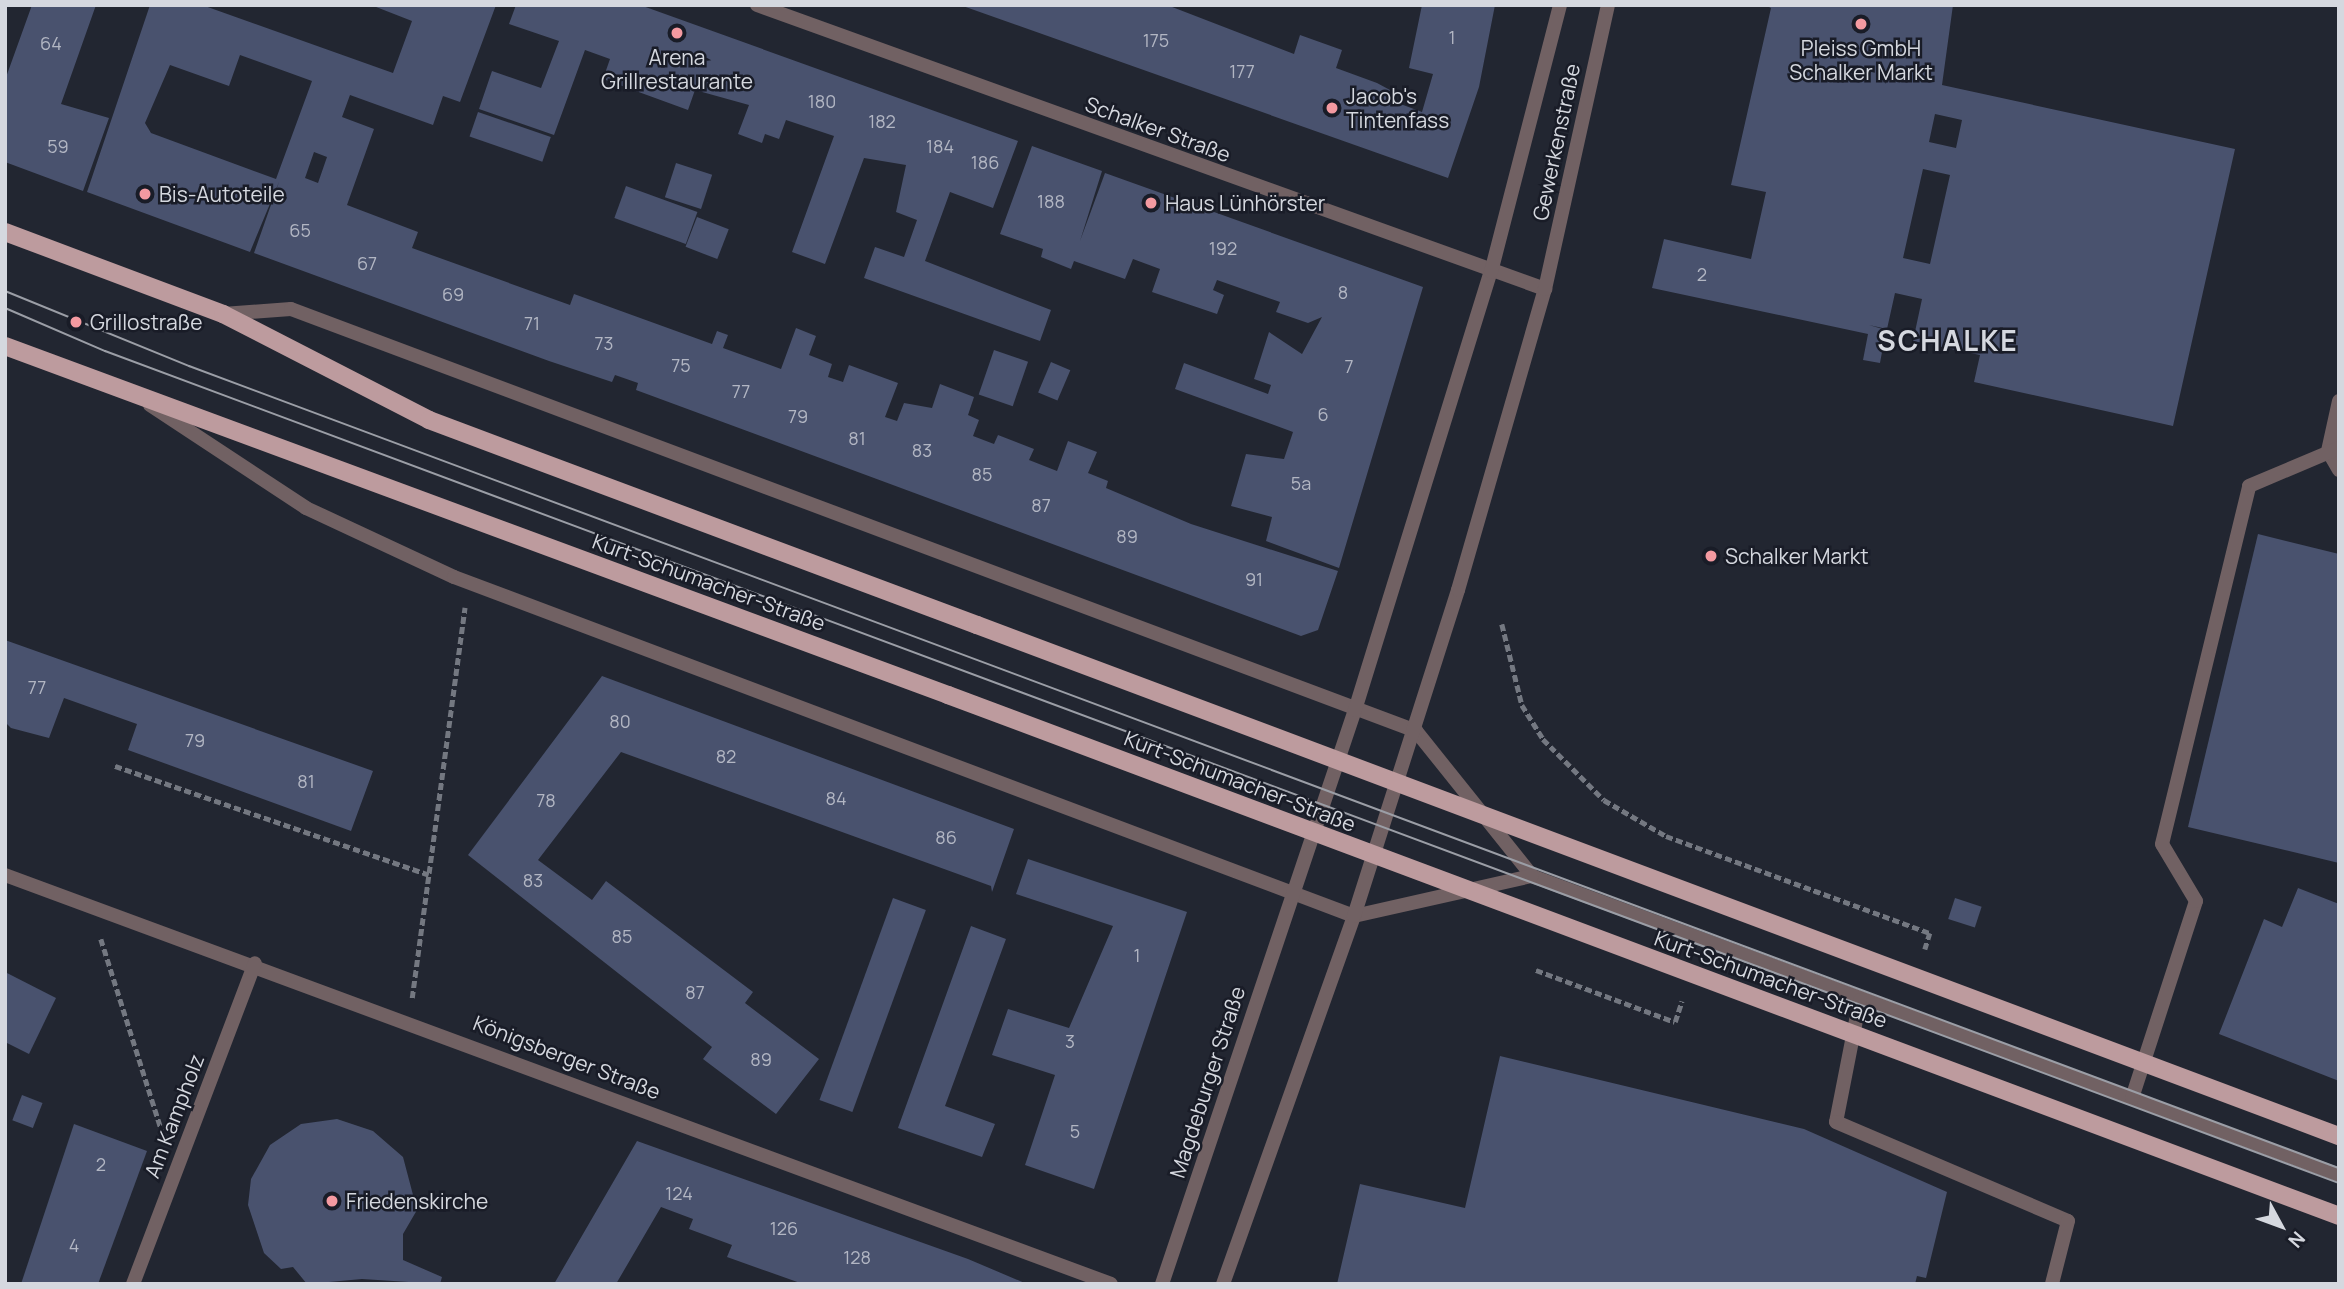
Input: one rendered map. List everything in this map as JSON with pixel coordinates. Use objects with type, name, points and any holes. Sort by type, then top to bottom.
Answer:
[{"type":"main road","points":[[5,232],[223,314],[429,420],[2339,1136]]},
{"type":"main road","name":"Kurt-Schumacher-Straße","points":[[5,346],[126,388],[2339,1216]]},
{"type":"street","name":"Schalker Straße","points":[[757,5],[1491,272],[1545,289]]},
{"type":"street","name":"Gewerkenstraße","points":[[1491,272],[1560,5]]},
{"type":"street","name":"Gewerkenstraße","points":[[1545,289],[1608,5]]},
{"type":"street","points":[[1292,893],[1355,710],[1491,272]]},
{"type":"street","points":[[1223,1284],[1354,916],[1416,731],[1545,289]]},
{"type":"street","points":[[223,314],[290,309],[1416,731],[1532,876],[1860,1000],[2339,1175]]},
{"type":"street","name":"Kurt-Schumacher-Straße","points":[[126,388],[306,508],[468,583],[1354,916]]},
{"type":"street","points":[[2339,401],[2333,449],[2339,470]]},
{"type":"street","points":[[2132,1098],[2196,901],[2162,844],[2249,486],[2333,449]]},
{"type":"street","name":"Königsberger Straße","points":[[5,875],[255,963],[1111,1284]]},
{"type":"street","points":[[1354,916],[1532,876]]},
{"type":"street","name":"Magdeburger Straße","points":[[1162,1284],[1292,893]]},
{"type":"street","name":"Am Kampholz","points":[[133,1284],[255,963]]},
{"type":"street","points":[[1860,1000],[1836,1122],[2068,1221],[2052,1284]]},
{"type":"path","points":[[409,1020],[468,583]]},
{"type":"path","points":[[1502,624],[1522,705],[1543,739],[1604,800],[1666,836],[1930,933]]},
{"type":"path","points":[[115,766],[429,875]]},
{"type":"path","points":[[90,905],[175,1173]]},
{"type":"path","points":[[1536,970],[1675,1022],[1691,974]]},
{"type":"building","points":[[32,5],[96,5],[61,104],[109,118],[83,191],[5,162],[5,80]]},
{"type":"building","points":[[150,5],[202,5],[393,73],[412,21],[371,5],[496,5],[460,102],[443,96],[433,125],[350,95],[342,117],[374,129],[347,205],[418,232],[412,248],[570,305],[574,294],[712,344],[717,331],[728,335],[723,348],[781,369],[796,328],[816,336],[809,355],[832,364],[828,377],[843,382],[849,365],[898,383],[885,417],[897,421],[904,403],[932,408],[940,384],[974,397],[968,415],[979,420],[973,436],[994,444],[998,435],[1034,449],[1029,460],[1057,471],[1068,441],[1097,452],[1088,473],[1108,481],[1106,488],[1191,524],[1338,571],[1318,630],[1301,636],[636,390],[638,383],[615,375],[612,382],[549,361],[254,253],[279,182],[250,252],[87,192]],"holes":[[[240,55],[312,81],[276,179],[151,133],[145,123],[170,65],[229,86]],[[314,152],[327,157],[318,183],[305,178]]]},
{"type":"building","points":[[516,5],[640,5],[1018,141],[993,208],[950,192],[925,261],[1051,310],[1040,341],[864,278],[875,247],[904,257],[917,220],[896,212],[906,165],[864,158],[825,264],[792,252],[834,136],[786,120],[779,139],[765,134],[762,143],[738,134],[749,105],[695,90],[688,110],[603,79],[610,59],[585,50],[554,135],[479,109],[492,71],[541,88],[559,41],[509,24]]},
{"type":"building","points":[[960,5],[1167,5],[1294,54],[1300,35],[1342,50],[1336,68],[1377,83],[1390,90],[1387,99],[1422,112],[1433,74],[1409,68],[1422,5],[1495,5],[1479,87],[1448,178]]},
{"type":"building","points":[[1765,5],[1953,5],[1942,85],[2235,149],[2173,426],[1974,382],[1980,355],[1913,341],[1922,299],[1895,293],[1887,329],[1869,325],[1886,330],[1880,363],[1863,360],[1868,334],[1652,288],[1664,239],[1751,259],[1766,192],[1731,185],[1771,8]],"holes":[[[1935,114],[1962,120],[1956,148],[1929,142]],[[1923,169],[1950,175],[1930,264],[1903,258]]]},
{"type":"building","points":[[478,112],[551,137],[542,162],[470,137]]},
{"type":"building","points":[[1032,146],[1102,171],[1080,241],[1105,173],[1423,287],[1339,568],[1266,541],[1272,517],[1231,506],[1246,454],[1284,459],[1293,432],[1175,389],[1184,363],[1268,394],[1271,385],[1254,379],[1269,332],[1302,354],[1322,317],[1308,323],[1276,312],[1280,302],[1217,280],[1213,290],[1224,295],[1217,314],[1152,292],[1160,269],[1133,259],[1125,279],[1074,261],[1071,269],[1041,257],[1043,249],[1000,234]]},
{"type":"building","points":[[676,163],[712,175],[701,209],[665,197]]},
{"type":"building","points":[[626,186],[697,212],[686,244],[614,218]]},
{"type":"building","points":[[697,217],[729,229],[717,259],[686,247]]},
{"type":"building","points":[[994,350],[1028,362],[1013,406],[979,394]]},
{"type":"building","points":[[1051,362],[1070,370],[1057,401],[1038,392]]},
{"type":"building","points":[[2258,534],[2339,554],[2339,863],[2188,827]]},
{"type":"building","points":[[5,640],[373,771],[351,831],[128,750],[137,724],[64,698],[49,738],[11,728],[5,722]]},
{"type":"building","points":[[602,676],[1014,829],[992,892],[991,886],[621,752],[538,860],[592,900],[606,881],[753,992],[745,1003],[819,1059],[776,1114],[703,1059],[712,1047],[468,855]]},
{"type":"building","points":[[1028,859],[1187,912],[1094,1189],[1025,1165],[1055,1075],[992,1055],[1008,1009],[1069,1028],[1113,926],[1016,894]]},
{"type":"building","points":[[2298,888],[2339,904],[2339,1081],[2219,1034],[2264,919],[2282,927]]},
{"type":"building","points":[[893,898],[926,910],[852,1112],[819,1100]]},
{"type":"building","points":[[1955,898],[1982,907],[1975,928],[1948,919]]},
{"type":"building","points":[[971,926],[1006,939],[945,1106],[995,1124],[982,1157],[898,1128]]},
{"type":"building","points":[[5,972],[56,998],[29,1054],[5,1042]]},
{"type":"building","points":[[1500,1056],[1804,1129],[1947,1192],[1926,1278],[1917,1276],[1915,1284],[1337,1284],[1360,1184],[1465,1208]]},
{"type":"building","points":[[22,1095],[43,1103],[33,1128],[12,1120]]},
{"type":"building","name":"Friedenskirche","points":[[337,1119],[373,1131],[403,1157],[417,1210],[403,1234],[403,1260],[442,1277],[440,1284],[362,1279],[307,1284],[293,1267],[281,1269],[264,1253],[248,1205],[251,1179],[270,1145],[301,1124]]},
{"type":"building","points":[[74,1124],[147,1151],[98,1284],[21,1284]]},
{"type":"building","points":[[637,1141],[968,1259],[1027,1284],[803,1284],[727,1257],[732,1245],[689,1229],[693,1219],[661,1207],[616,1284],[554,1284]]},
{"type":"tram line","points":[[5,291],[189,366],[2339,1168]]},
{"type":"tram line","points":[[5,308],[105,351],[2339,1183]]},
{"type":"place","name":"Pleiss GmbH Schalker Markt","points":[[1861,24]]},
{"type":"place","name":"Arena Grillrestaurante","points":[[677,33]]},
{"type":"place","name":"Jacob's Tintenfass","points":[[1332,108]]},
{"type":"place","name":"Bis-Autoteile","points":[[145,194]]},
{"type":"place","name":"Haus Lünhörster","points":[[1151,203]]},
{"type":"place","name":"Grillostraße","points":[[76,322]]},
{"type":"place","name":"Schalker Markt","points":[[1711,556]]},
{"type":"place","name":"Friedenskirche","points":[[332,1201]]},
{"type":"district","name":"SCHALKE","points":[[1948,340]]}]
